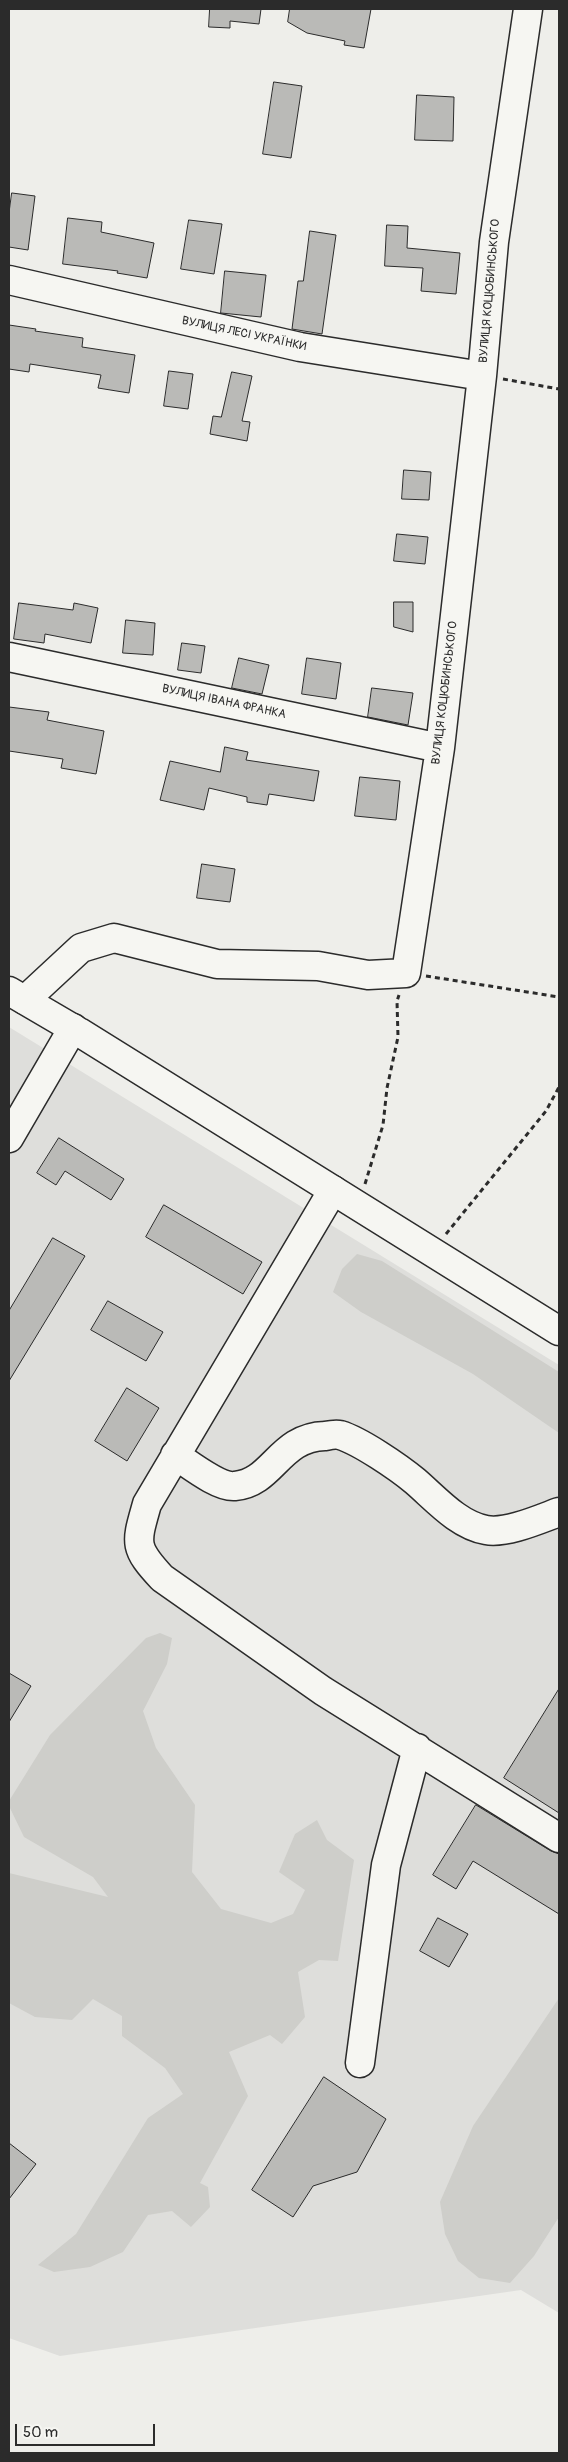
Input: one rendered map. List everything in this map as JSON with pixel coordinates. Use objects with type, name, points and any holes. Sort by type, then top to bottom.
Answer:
[{"type":"street","name":"ВУЛИЦЯ КОЦЮБИНСЬКОГО","points":[[406,973],[440,748],[482,376],[494,242],[521,10]]},
{"type":"street","name":"ВУЛИЦЯ ЛЕСІ УКРАЇНКИ","points":[[9,280],[300,347],[482,376]]},
{"type":"street","name":"ВУЛИЦЯ ІВАНА ФРАНКА","points":[[9,657],[440,748]]},
{"type":"street","points":[[406,973],[368,975],[318,966],[217,964],[114,938],[81,948],[17,996],[76,1030],[559,1331]]},
{"type":"street","points":[[9,1138],[76,1030]]},
{"type":"street","points":[[333,1190],[147,1504],[137,1538],[143,1558],[162,1578],[323,1691],[559,1838]]},
{"type":"street","points":[[175,1455],[213,1479],[235,1487],[259,1478],[289,1447],[310,1436],[340,1435],[374,1453],[412,1479],[468,1525],[488,1531],[516,1527],[559,1512]]},
{"type":"street","points":[[360,2063],[386,1865],[417,1748]]},
{"type":"path","points":[[482,376],[559,390]]},
{"type":"path","points":[[356,1205],[370,1172],[383,1125],[387,1088],[398,1036],[397,1001],[406,973],[559,997]]},
{"type":"path","points":[[432,1252],[546,1111],[559,1088]]},
{"type":"shaded area","points":[[9,1027],[559,1365],[559,2313],[521,2290],[60,2356],[9,2338]]},
{"type":"shaded area","points":[[357,1254],[382,1261],[559,1372],[559,1433],[473,1374],[361,1312],[333,1292],[342,1269]]},
{"type":"shaded area","points":[[160,1633],[172,1638],[167,1664],[143,1711],[156,1748],[195,1805],[192,1872],[221,1909],[271,1923],[293,1914],[305,1890],[279,1872],[295,1834],[317,1820],[327,1840],[354,1860],[338,1961],[319,1960],[298,1972],[305,2017],[282,2044],[270,2035],[229,2052],[248,2096],[200,2183],[208,2187],[210,2207],[191,2227],[172,2211],[148,2215],[123,2252],[90,2267],[54,2272],[38,2265],[76,2234],[148,2118],[183,2094],[165,2068],[122,2036],[122,2016],[93,1999],[72,2020],[35,2017],[9,2003],[9,1873],[108,1897],[93,1877],[24,1837],[9,1806],[9,1801],[50,1735],[146,1638]]},
{"type":"shaded area","points":[[559,1998],[559,2217],[534,2256],[510,2283],[479,2278],[458,2261],[445,2234],[440,2202],[473,2126]]},
{"type":"building","points":[[210,9],[261,9],[259,24],[230,21],[230,28],[209,27]]},
{"type":"building","points":[[290,9],[371,9],[364,48],[344,45],[345,41],[307,33],[288,22]]},
{"type":"building","points":[[274,82],[302,86],[291,158],[263,154]]},
{"type":"building","points":[[417,95],[454,97],[453,141],[415,140]]},
{"type":"building","points":[[12,193],[35,196],[28,250],[9,247],[9,213]]},
{"type":"building","points":[[68,218],[102,222],[101,232],[154,243],[147,278],[117,273],[118,271],[63,264]]},
{"type":"building","points":[[189,220],[222,224],[214,274],[181,269]]},
{"type":"building","points":[[387,225],[408,226],[407,248],[460,253],[456,294],[421,291],[423,268],[385,266]]},
{"type":"building","points":[[310,231],[336,235],[322,334],[292,329],[298,281],[303,281]]},
{"type":"building","points":[[225,271],[266,275],[261,317],[221,313]]},
{"type":"building","points":[[9,325],[83,338],[82,347],[135,355],[129,393],[98,388],[101,375],[30,364],[29,372],[9,369]]},
{"type":"building","points":[[169,371],[193,374],[188,409],[164,406]]},
{"type":"building","points":[[232,372],[252,376],[242,421],[250,422],[247,441],[210,434],[213,416],[221,417]]},
{"type":"building","points":[[404,470],[431,472],[429,500],[402,499]]},
{"type":"building","points":[[397,534],[428,537],[425,564],[394,561]]},
{"type":"building","points":[[394,602],[413,602],[413,632],[394,627]]},
{"type":"building","points":[[19,603],[73,610],[74,603],[98,608],[91,643],[45,634],[44,643],[14,639]]},
{"type":"building","points":[[126,620],[155,623],[153,655],[123,653]]},
{"type":"building","points":[[182,643],[205,646],[201,673],[178,670]]},
{"type":"building","points":[[239,658],[269,665],[262,694],[232,688]]},
{"type":"building","points":[[307,658],[341,663],[336,699],[302,694]]},
{"type":"building","points":[[372,688],[413,693],[408,725],[368,717]]},
{"type":"building","points":[[9,707],[49,712],[47,720],[104,731],[96,774],[61,768],[63,759],[9,751]]},
{"type":"building","points":[[225,747],[248,752],[246,760],[319,771],[314,801],[269,794],[267,805],[247,802],[247,797],[209,788],[204,810],[160,800],[170,761],[220,772]]},
{"type":"building","points":[[360,777],[400,781],[396,820],[355,816]]},
{"type":"building","points":[[202,864],[235,869],[230,902],[197,898]]},
{"type":"building","points":[[59,1138],[124,1179],[111,1200],[65,1171],[56,1185],[37,1173]]},
{"type":"building","points":[[164,1205],[262,1262],[243,1294],[146,1237]]},
{"type":"building","points":[[53,1238],[85,1256],[9,1381],[9,1311]]},
{"type":"building","points":[[108,1301],[163,1332],[146,1361],[91,1330]]},
{"type":"building","points":[[127,1388],[159,1408],[127,1461],[95,1441]]},
{"type":"building","points":[[9,1673],[31,1686],[9,1722]]},
{"type":"building","points":[[559,1689],[559,1813],[504,1778]]},
{"type":"building","points":[[476,1805],[559,1854],[559,1914],[473,1861],[456,1889],[433,1875]]},
{"type":"building","points":[[438,1918],[468,1934],[449,1967],[420,1951]]},
{"type":"building","points":[[324,2077],[386,2119],[357,2172],[313,2186],[293,2217],[252,2190]]},
{"type":"building","points":[[9,2143],[36,2164],[9,2199]]}]
